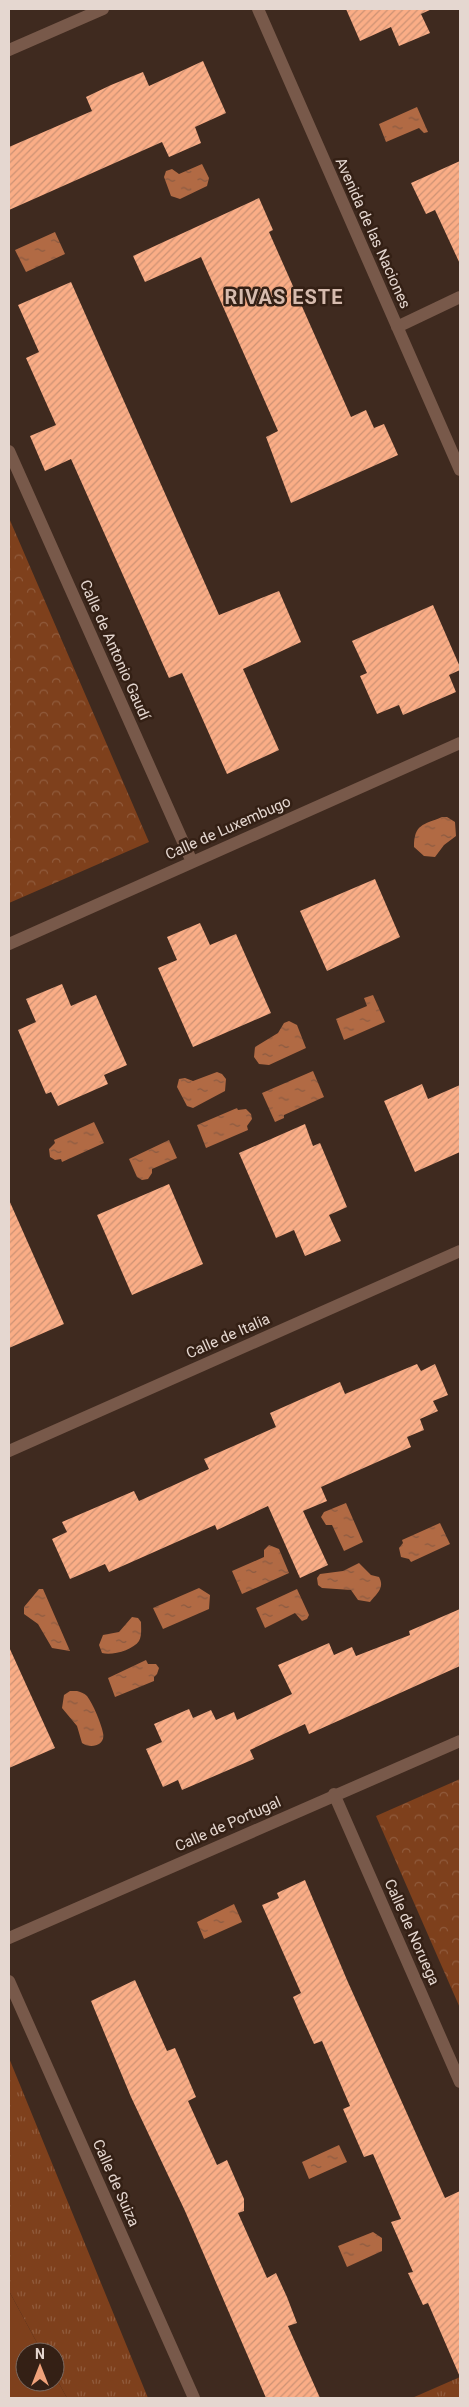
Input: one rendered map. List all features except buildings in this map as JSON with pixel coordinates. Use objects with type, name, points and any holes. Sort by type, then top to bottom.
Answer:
[{"type":"street","points":[[9,50],[103,9]]},
{"type":"street","name":"Avenida de las Naciones","points":[[258,9],[460,470]]},
{"type":"street","points":[[397,327],[460,297]]},
{"type":"street","name":"Calle de Antonio Gaudí","points":[[9,451],[192,862]]},
{"type":"street","name":"Calle de Luxembugo","points":[[9,944],[460,743]]},
{"type":"street","name":"Calle de Italia","points":[[9,1451],[460,1251]]},
{"type":"street","name":"Calle de Portugal","points":[[9,1938],[334,1794],[460,1741]]},
{"type":"street","name":"Calle de Noruega","points":[[334,1794],[460,2082]]},
{"type":"street","name":"Calle de Suiza","points":[[9,1981],[194,2398]]},
{"type":"green space","points":[[9,518],[149,842],[9,903]]},
{"type":"green space","points":[[460,1779],[460,2008],[376,1816]]},
{"type":"green space","points":[[9,2058],[148,2398],[67,2398],[64,2392],[65,2342],[37,2342],[9,2291]]},
{"type":"green space","points":[[9,2291],[37,2342],[15,2342],[15,2392],[64,2392],[67,2398],[9,2398]]},
{"type":"green space","points":[[460,2377],[460,2398],[412,2398]]},
{"type":"water","points":[[417,107],[428,132],[424,133],[419,128],[386,142],[379,124]]},
{"type":"water","points":[[202,164],[209,178],[207,186],[180,199],[171,196],[164,177],[166,171],[172,169],[179,174]]},
{"type":"water","points":[[55,232],[65,254],[26,272],[15,250]]},
{"type":"water","points":[[442,817],[447,817],[455,822],[456,836],[444,845],[435,857],[424,856],[414,847],[416,834],[421,826]]},
{"type":"water","points":[[373,995],[385,1022],[344,1040],[336,1019],[367,1006],[364,998]]},
{"type":"water","points":[[289,1021],[297,1025],[306,1048],[269,1065],[259,1064],[254,1057],[255,1047],[278,1033],[284,1023]]},
{"type":"water","points":[[313,1071],[324,1097],[284,1115],[284,1118],[275,1122],[262,1093]]},
{"type":"water","points":[[217,1072],[226,1079],[225,1091],[193,1108],[187,1106],[177,1087],[179,1079],[185,1078],[193,1081]]},
{"type":"water","points":[[237,1108],[238,1110],[246,1109],[251,1114],[252,1119],[247,1126],[248,1130],[206,1148],[197,1125]]},
{"type":"water","points":[[94,1122],[104,1143],[62,1162],[61,1159],[55,1160],[50,1157],[49,1149],[55,1143],[54,1140]]},
{"type":"water","points":[[169,1140],[177,1158],[152,1169],[148,1179],[142,1180],[137,1177],[129,1159]]},
{"type":"water","points":[[346,1503],[363,1542],[344,1551],[332,1525],[326,1525],[321,1517],[324,1512]]},
{"type":"water","points":[[440,1523],[450,1544],[411,1562],[409,1559],[401,1557],[399,1548],[403,1543],[402,1540]]},
{"type":"water","points":[[269,1545],[279,1549],[289,1573],[242,1594],[232,1571],[264,1557],[264,1550]]},
{"type":"water","points":[[359,1563],[371,1575],[379,1577],[381,1581],[381,1587],[370,1602],[358,1600],[351,1590],[322,1588],[318,1585],[317,1578],[320,1574],[343,1571]]},
{"type":"water","points":[[199,1588],[210,1595],[209,1609],[163,1629],[153,1608]]},
{"type":"water","points":[[39,1589],[43,1589],[70,1651],[52,1648],[38,1624],[24,1614],[24,1607]]},
{"type":"water","points":[[297,1589],[309,1615],[307,1619],[302,1621],[295,1613],[265,1628],[256,1608]]},
{"type":"water","points":[[132,1617],[138,1618],[141,1622],[139,1641],[122,1652],[102,1653],[99,1645],[103,1635],[119,1632]]},
{"type":"water","points":[[146,1660],[148,1664],[156,1664],[159,1668],[154,1681],[115,1697],[108,1678]]},
{"type":"water","points":[[70,1691],[77,1691],[87,1696],[100,1724],[103,1737],[102,1741],[97,1745],[89,1746],[82,1743],[77,1726],[62,1708],[64,1695]]},
{"type":"water","points":[[234,1904],[242,1922],[204,1939],[197,1922]]},
{"type":"water","points":[[339,2145],[347,2162],[309,2179],[302,2162]]},
{"type":"water","points":[[373,2232],[382,2238],[382,2251],[347,2267],[338,2246]]},
{"type":"district","name":"RIVAS ESTE","points":[[284,297]]}]
